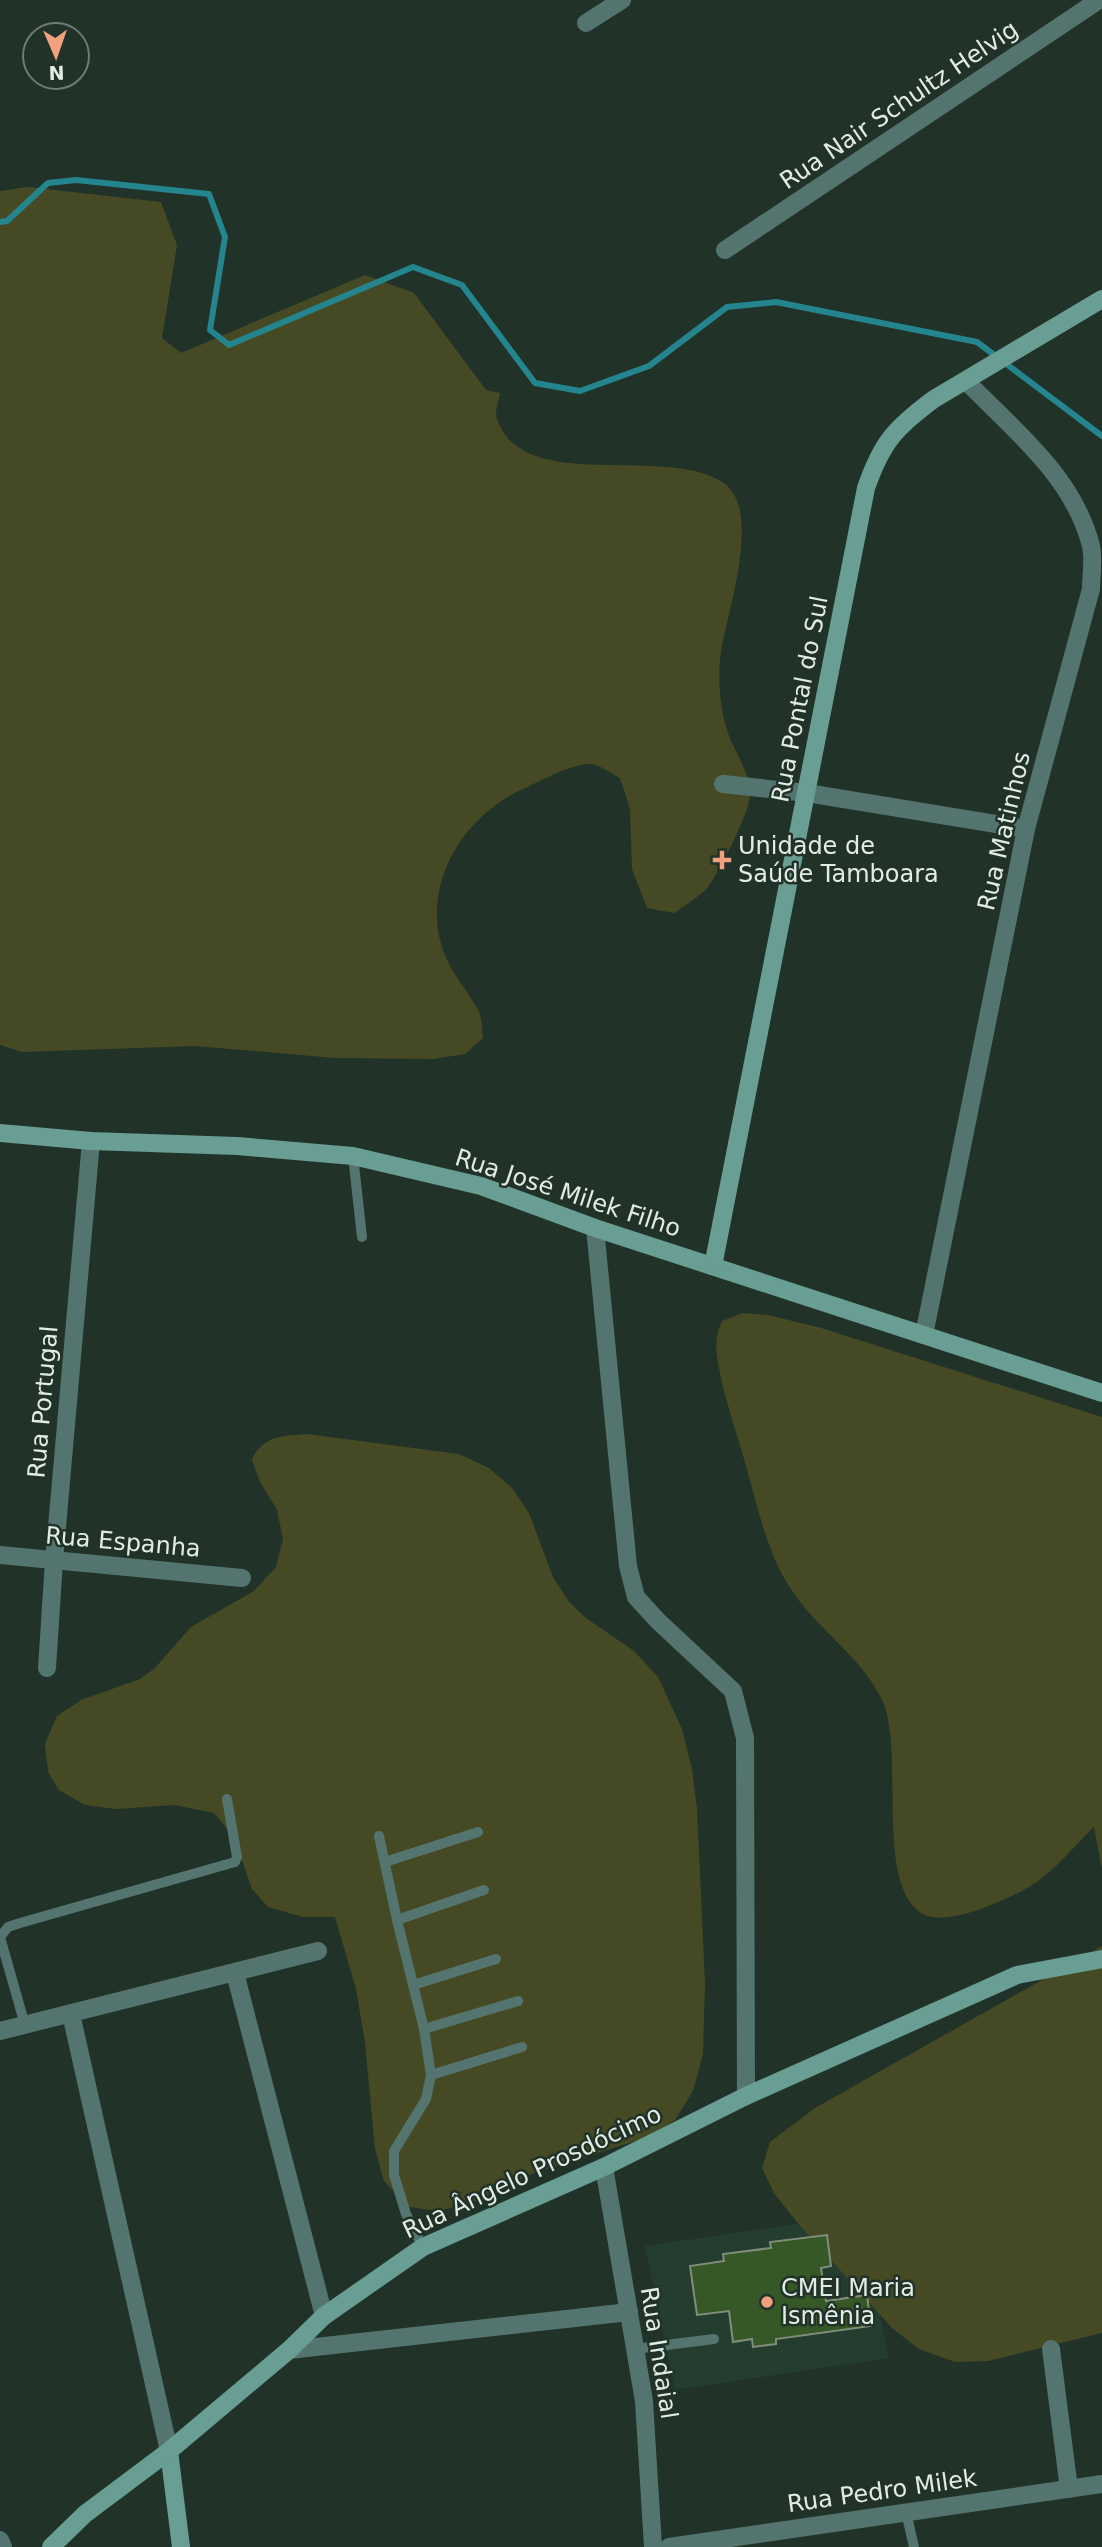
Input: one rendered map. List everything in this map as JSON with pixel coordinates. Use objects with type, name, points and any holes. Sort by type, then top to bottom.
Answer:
[{"type":"street","points":[[586,23],[622,0]]},
{"type":"street","name":"Rua Nair Schultz Helvig","points":[[725,250],[1099,0]]},
{"type":"street","name":"Rua Pontal do Sul","points":[[713,1266],[866,488],[875,463],[890,436],[911,416],[1102,299]]},
{"type":"street","name":"Rua Matinhos","points":[[924,1335],[1026,829],[1091,589],[1092,550],[1080,512],[1050,468],[966,380]]},
{"type":"street","points":[[723,784],[807,793],[1026,829]]},
{"type":"street","name":"Rua José Milek Filho","points":[[0,1133],[91,1141],[237,1146],[353,1156],[481,1186],[595,1228],[1102,1393]]},
{"type":"street","name":"Rua Portugal","points":[[47,1668],[91,1141]]},
{"type":"street","points":[[595,1228],[628,1566],[636,1597],[733,1691],[745,1738],[746,2096]]},
{"type":"street","name":"Rua Espanha","points":[[0,1555],[242,1578]]},
{"type":"street","points":[[0,2031],[318,1951]]},
{"type":"street","name":"Rua Ângelo Prosdócimo","points":[[51,2547],[85,2514],[169,2451],[289,2350],[324,2316],[423,2247],[604,2167],[746,2096],[1017,1975],[1102,1959]]},
{"type":"street","points":[[235,1973],[324,2316]]},
{"type":"street","points":[[71,2014],[169,2451],[181,2547]]},
{"type":"street","name":"Rua Indaial","points":[[604,2167],[645,2401],[653,2547]]},
{"type":"street","points":[[289,2350],[629,2312]]},
{"type":"street","points":[[1051,2349],[1069,2488]]},
{"type":"street","name":"Rua Pedro Milek","points":[[670,2547],[1069,2488],[1101,2488]]},
{"type":"street","points":[[0,2540],[2,2547]]},
{"type":"lane","points":[[353,1156],[362,1237]]},
{"type":"lane","points":[[25,2025],[0,1937],[2,1932],[20,1923],[235,1862],[237,1857],[227,1799]]},
{"type":"lane","points":[[385,1862],[478,1832]]},
{"type":"lane","points":[[379,1836],[424,2029],[431,2075],[426,2099],[394,2151],[394,2175],[406,2214],[423,2247]]},
{"type":"lane","points":[[397,1920],[484,1890]]},
{"type":"lane","points":[[412,1984],[496,1959]]},
{"type":"lane","points":[[424,2029],[518,2001]]},
{"type":"lane","points":[[431,2075],[522,2047]]},
{"type":"lane","points":[[635,2349],[714,2339]]},
{"type":"lane","points":[[906,2512],[914,2547]]},
{"type":"shaded area","points":[[28,187],[161,202],[177,245],[162,338],[181,353],[365,275],[414,293],[486,390],[500,393],[497,420],[518,447],[542,458],[572,463],[672,467],[701,473],[725,484],[736,498],[741,517],[742,539],[735,589],[721,652],[720,695],[723,716],[746,773],[750,796],[733,843],[704,891],[674,913],[647,908],[632,869],[630,809],[620,778],[598,766],[584,765],[546,778],[500,802],[481,817],[465,835],[443,876],[437,923],[442,947],[449,964],[479,1012],[482,1025],[483,1038],[465,1054],[433,1059],[335,1058],[195,1046],[22,1052],[0,1045],[0,191]]},
{"type":"shaded area","points":[[743,1313],[767,1315],[818,1327],[1102,1417],[1102,1869],[1094,1827],[1041,1879],[995,1904],[962,1914],[934,1917],[923,1914],[908,1899],[899,1876],[895,1848],[892,1753],[883,1702],[853,1658],[815,1619],[784,1577],[763,1527],[726,1398],[717,1357],[717,1336],[722,1321]]},
{"type":"shaded area","points":[[307,1434],[459,1454],[489,1468],[512,1488],[529,1513],[553,1577],[569,1602],[586,1618],[634,1651],[658,1677],[682,1729],[692,1769],[697,1809],[705,1983],[703,2054],[693,2091],[675,2120],[654,2135],[529,2175],[473,2202],[439,2211],[409,2207],[384,2181],[375,2149],[365,2043],[356,1989],[335,1917],[303,1917],[268,1907],[252,1889],[234,1837],[214,1813],[174,1805],[116,1809],[85,1805],[59,1790],[48,1772],[45,1744],[57,1716],[81,1700],[140,1679],[154,1669],[191,1627],[254,1591],[276,1567],[283,1539],[277,1510],[259,1480],[252,1459],[262,1445],[275,1438]]},
{"type":"shaded area","points":[[1102,1946],[1102,2333],[988,2361],[955,2362],[919,2349],[892,2328],[774,2193],[762,2168],[770,2142],[815,2108]]},
{"type":"shaded area","name":"CMEI Maria Ismênia","points":[[858,2215],[889,2358],[675,2390],[645,2246]]},
{"type":"building","points":[[827,2235],[831,2266],[821,2268],[826,2301],[867,2295],[871,2326],[776,2339],[776,2344],[753,2347],[752,2339],[733,2342],[729,2311],[697,2315],[690,2266],[724,2261],[723,2254],[771,2248],[770,2242]]},
{"type":"waterway","points":[[0,222],[7,221],[48,183],[76,180],[209,194],[225,237],[210,330],[229,345],[413,267],[462,285],[535,383],[580,391],[649,366],[727,307],[776,302],[977,342],[1102,436]]},
{"type":"place","name":"Unidade de Saúde Tamboara","points":[[722,860]]},
{"type":"place","name":"CMEI Maria Ismênia","points":[[767,2302]]}]
